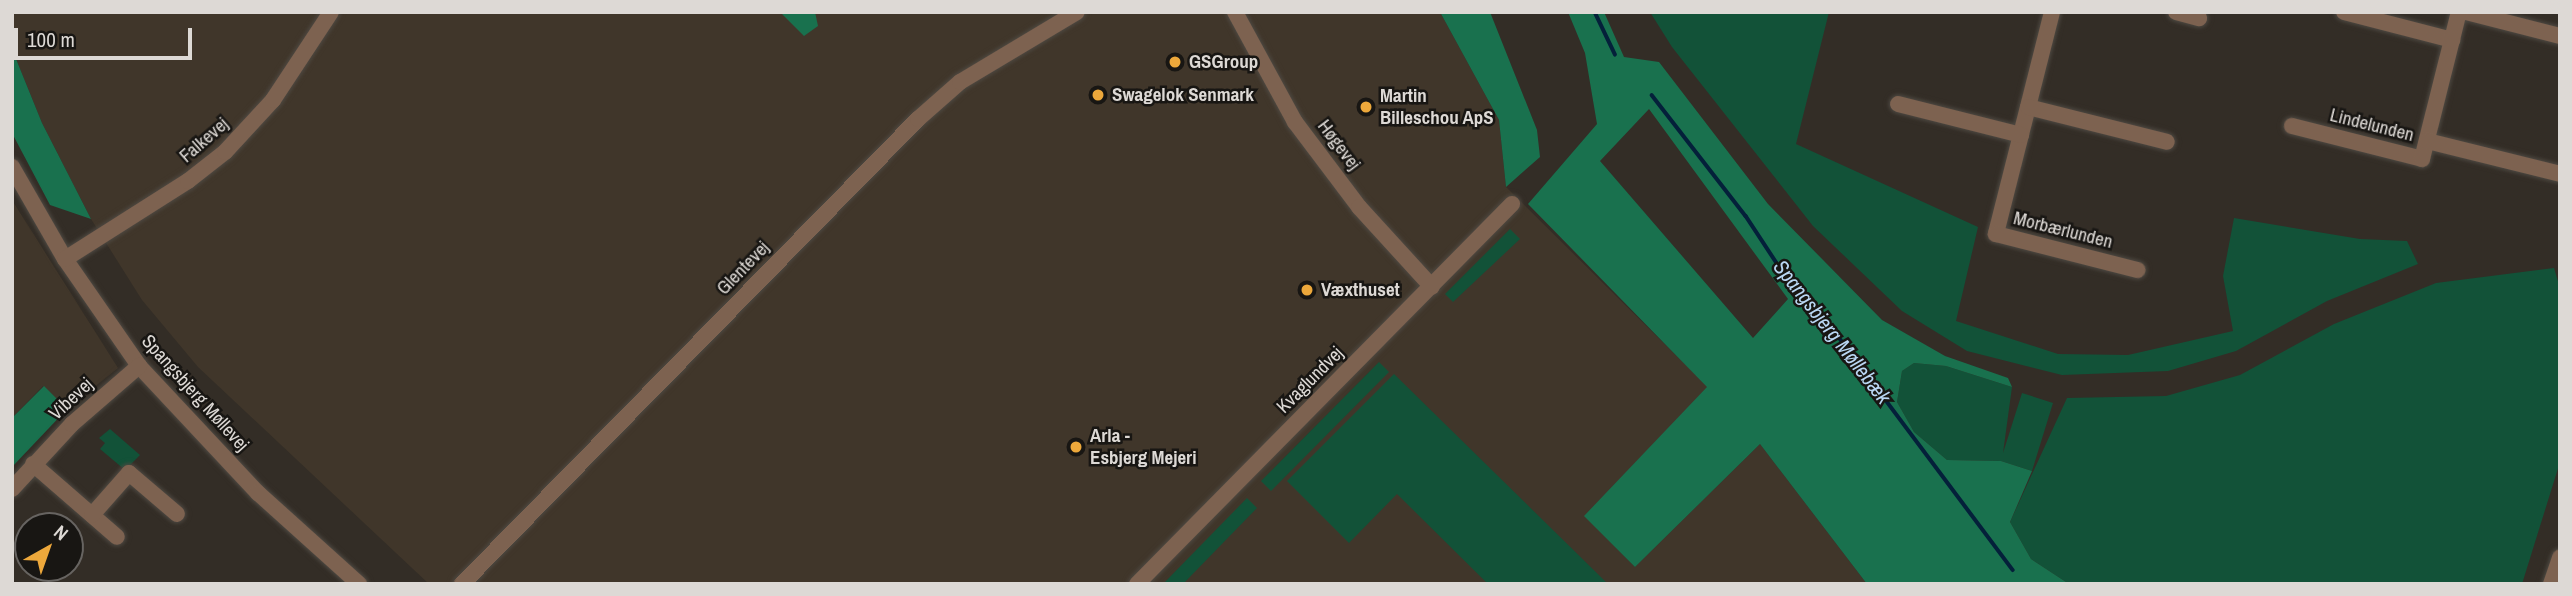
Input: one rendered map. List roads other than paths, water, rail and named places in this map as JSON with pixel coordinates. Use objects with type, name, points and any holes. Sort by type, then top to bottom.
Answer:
[{"type":"street","name":"Falkevej","points":[[65,260],[188,181],[225,152],[272,100],[331,12]]},
{"type":"street","name":"Glentevej","points":[[463,584],[918,119],[960,82],[1077,12]]},
{"type":"street","name":"Høgevej","points":[[1235,12],[1295,122],[1359,207],[1432,287]]},
{"type":"street","name":"Morbærlunden","points":[[2052,12],[1996,234],[2137,270]]},
{"type":"street","points":[[2176,12],[2199,18]]},
{"type":"street","points":[[2344,12],[2452,40]]},
{"type":"street","name":"Lindelunden","points":[[2292,126],[2422,159],[2459,12]]},
{"type":"street","points":[[2466,12],[2560,36]]},
{"type":"street","points":[[1898,104],[2021,135]]},
{"type":"street","points":[[2028,107],[2167,142]]},
{"type":"street","name":"Lindelunden","points":[[2427,141],[2560,174]]},
{"type":"street","name":"Spangsbjerg Møllevej","points":[[12,167],[65,260],[139,366],[258,493],[359,584]]},
{"type":"street","name":"Kvaglundvej","points":[[1137,584],[1512,204]]},
{"type":"street","name":"Vibevej","points":[[12,489],[33,464],[139,366]]},
{"type":"street","points":[[33,464],[117,537]]},
{"type":"street","points":[[92,515],[129,473],[177,514]]},
{"type":"street","points":[[2551,584],[2559,563]]},
{"type":"waterway","name":"Spangsbjerg Møllebæk","points":[[1595,12],[1615,54]]},
{"type":"waterway","name":"Spangsbjerg Møllebæk","points":[[1652,95],[1746,216],[1794,289],[1808,296],[2013,570]]},
{"type":"place","name":"GSGroup","points":[[1175,62]]},
{"type":"place","name":"Swagelok Senmark","points":[[1098,95]]},
{"type":"place","name":"Martin Billeschou ApS","points":[[1366,107]]},
{"type":"place","name":"Væxthuset","points":[[1307,290]]},
{"type":"place","name":"Arla - Esbjerg Mejeri","points":[[1076,447]]}]
